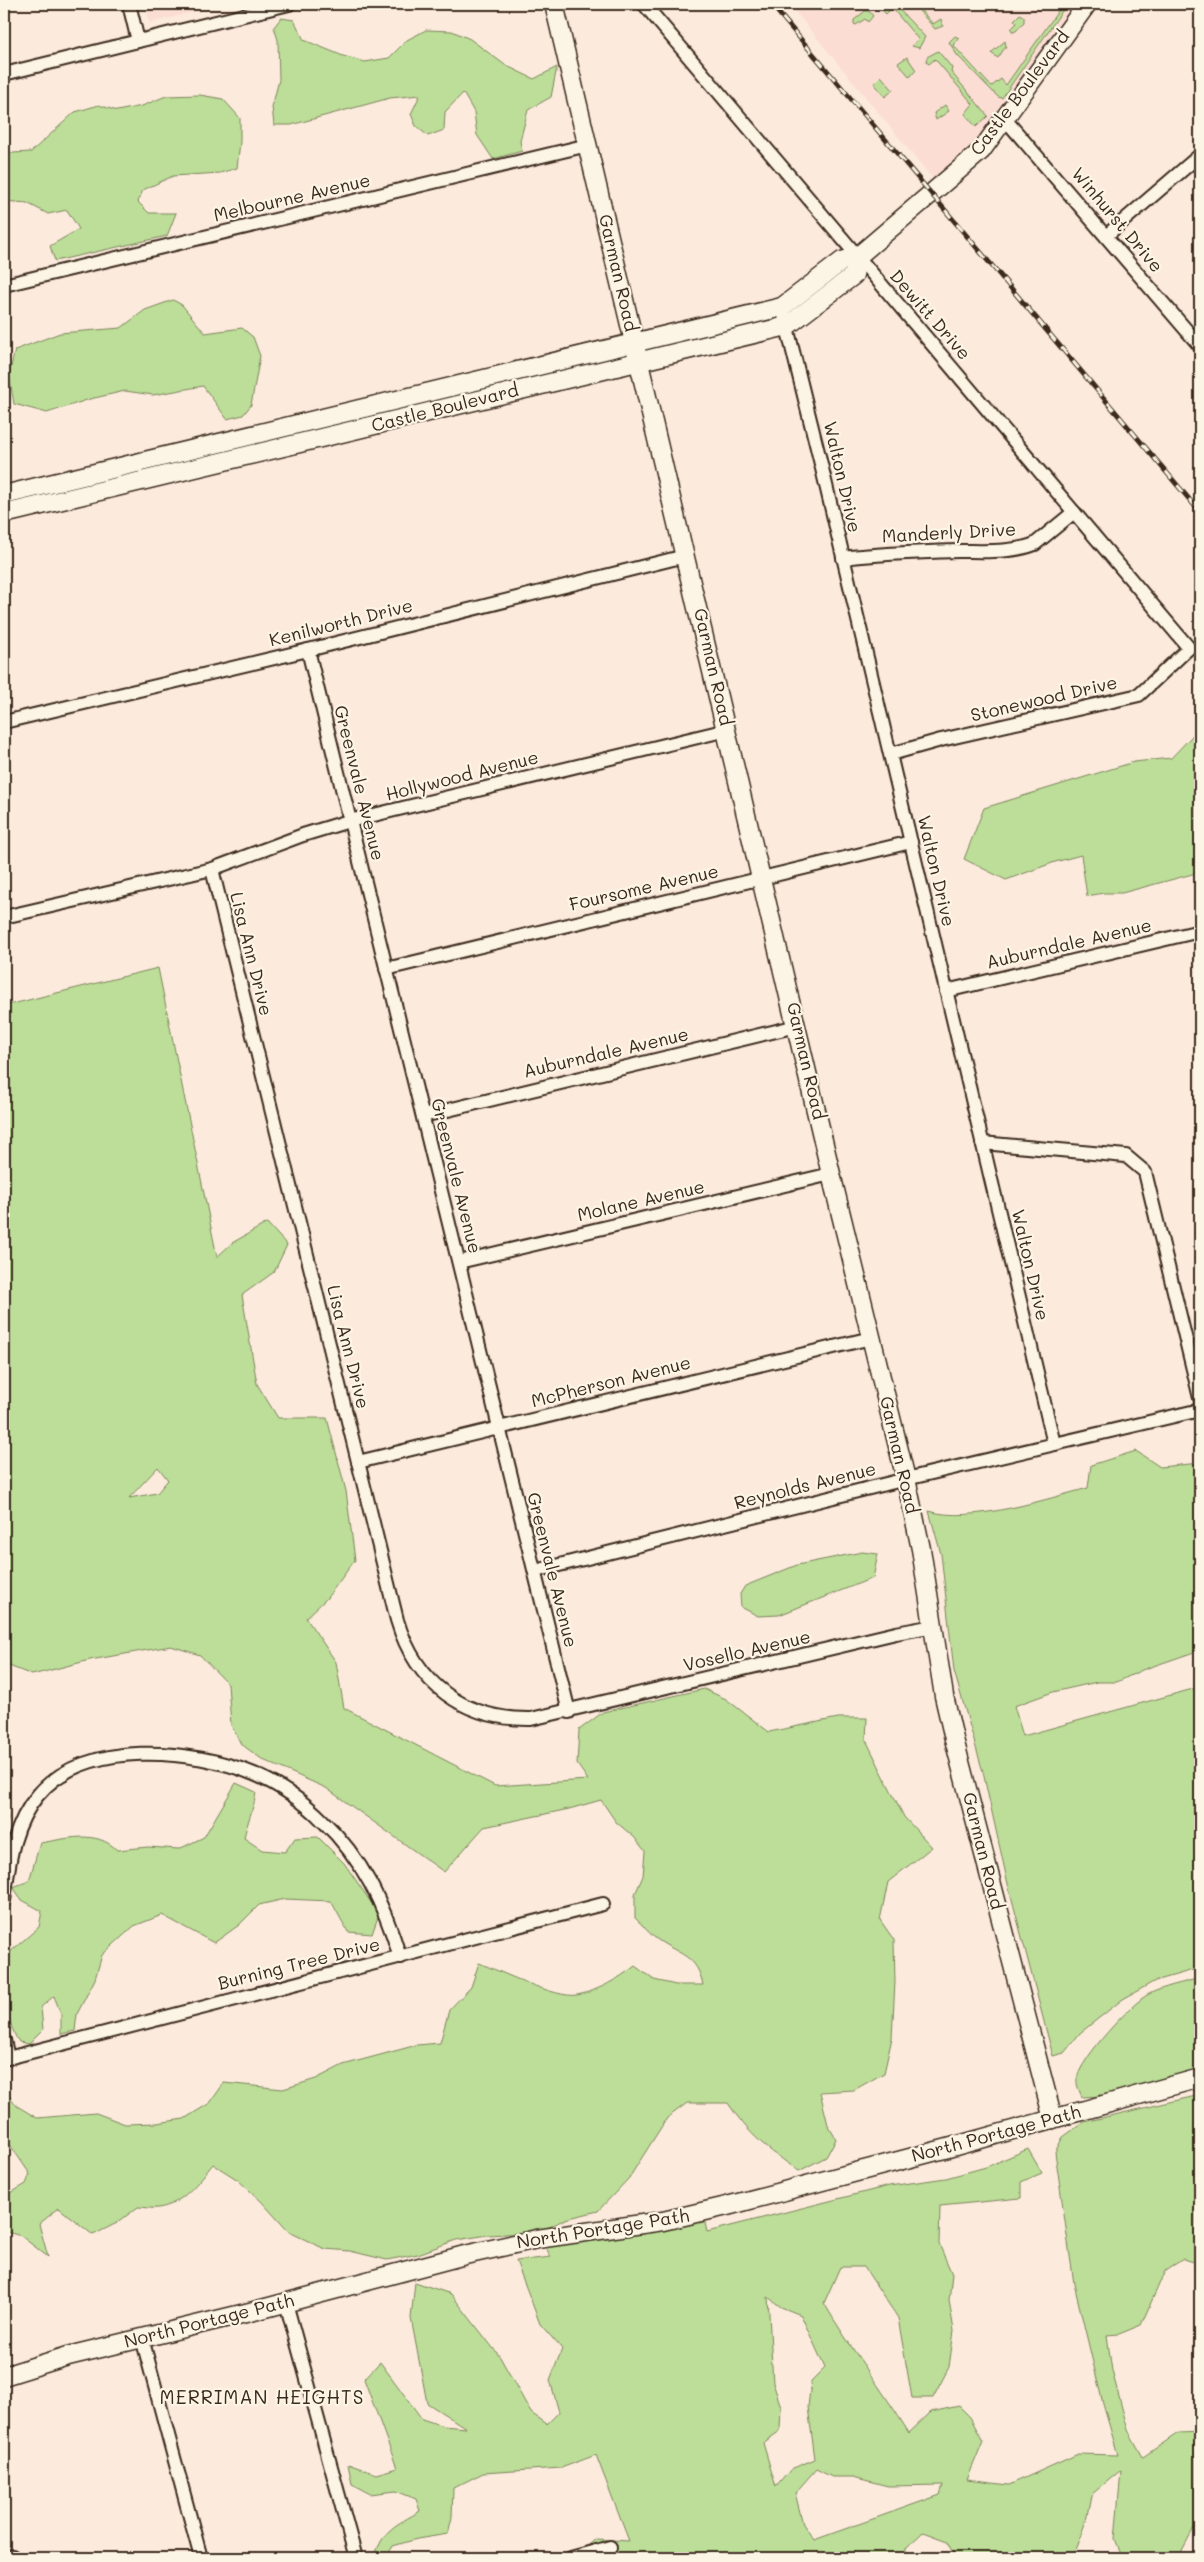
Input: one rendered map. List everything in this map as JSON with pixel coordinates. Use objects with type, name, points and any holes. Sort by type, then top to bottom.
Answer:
[{"type":"street","points":[[129,4],[138,42]]},
{"type":"street","points":[[4,74],[288,4]]},
{"type":"street","name":"Garman Road","points":[[554,4],[763,878],[831,1174],[906,1479],[934,1626],[944,1696],[954,1739],[1053,2119]]},
{"type":"street","name":"Dewitt Drive","points":[[644,4],[1189,648]]},
{"type":"street","name":"Castle Boulevard","points":[[11,493],[782,307],[842,261],[857,257],[981,151],[1087,4]]},
{"type":"street","name":"Winhurst Drive","points":[[1006,118],[1200,346]]},
{"type":"street","name":"Melbourne Avenue","points":[[4,285],[588,145]]},
{"type":"street","points":[[1106,235],[1200,155]]},
{"type":"street","name":"Castle Boulevard","points":[[4,514],[638,360],[787,326],[854,275],[857,257]]},
{"type":"street","name":"Walton Drive","points":[[782,307],[891,754],[1054,1444]]},
{"type":"street","points":[[459,385],[463,403]]},
{"type":"street","points":[[243,436],[248,456]]},
{"type":"street","points":[[11,493],[23,509]]},
{"type":"street","name":"Manderly Drive","points":[[843,558],[882,553],[1006,550],[1028,547],[1035,544],[1074,512]]},
{"type":"street","name":"Kenilworth Drive","points":[[4,722],[308,650],[686,556]]},
{"type":"street","name":"Stonewood Drive","points":[[891,754],[941,740],[1139,695],[1189,648]]},
{"type":"street","name":"Greenvale Avenue","points":[[308,650],[568,1712]]},
{"type":"street","name":"Hollywood Avenue","points":[[4,917],[212,869],[303,835],[349,821],[727,730]]},
{"type":"street","name":"Foursome Avenue","points":[[386,969],[911,842]]},
{"type":"street","name":"Lisa Ann Drive","points":[[212,869],[402,1636],[414,1660],[425,1676],[455,1700],[485,1714],[513,1719],[531,1719],[568,1712]]},
{"type":"street","name":"Auburndale Avenue","points":[[946,991],[1200,931]]},
{"type":"street","name":"Auburndale Avenue","points":[[423,1116],[797,1026]]},
{"type":"street","points":[[982,1143],[1126,1156],[1145,1172],[1200,1398]]},
{"type":"street","name":"Molane Avenue","points":[[459,1262],[831,1174]]},
{"type":"street","name":"McPherson Avenue","points":[[358,1462],[872,1338]]},
{"type":"street","name":"Reynolds Avenue","points":[[535,1571],[906,1479],[1200,1410]]},
{"type":"street","name":"Vosello Avenue","points":[[568,1712],[896,1633],[934,1626]]},
{"type":"street","points":[[4,1901],[13,1841],[18,1825],[36,1796],[56,1778],[77,1767],[105,1759],[158,1753],[181,1755],[235,1766],[257,1775],[292,1796],[322,1820],[351,1851],[369,1877],[382,1905],[400,1957]]},
{"type":"street","name":"Burning Tree Drive","points":[[6,2059],[603,1904]]},
{"type":"street","points":[[4,2040],[6,2059]]},
{"type":"street","name":"North Portage Path","points":[[4,2376],[68,2356],[286,2303],[510,2244],[684,2216],[1053,2119],[1200,2078]]},
{"type":"street","points":[[286,2303],[356,2558]]},
{"type":"street","points":[[142,2338],[201,2558]]},
{"type":"street","points":[[571,2558],[610,2548]]},
{"type":"shaded area","points":[[145,4],[226,4],[150,23]]},
{"type":"shaded area","points":[[789,4],[1078,4],[990,129],[933,179]]},
{"type":"green space","points":[[888,4],[894,4],[925,37],[919,48],[912,46],[918,39],[892,8],[886,14],[883,11],[883,7]]},
{"type":"green space","points":[[913,4],[920,4],[917,6],[933,24],[941,19],[943,26],[935,29]]},
{"type":"green space","points":[[1063,4],[1067,4],[1002,98],[998,97],[957,55],[949,42],[955,36],[959,38],[953,45],[989,84],[992,86],[1001,79],[1006,85]]},
{"type":"green space","points":[[865,11],[869,11],[873,16],[868,22],[865,19],[856,25],[854,24],[854,20]]},
{"type":"green space","points":[[1020,14],[1024,17],[1024,22],[1013,32],[1011,29],[1017,23],[1014,20]]},
{"type":"green space","points":[[281,18],[294,20],[304,40],[343,56],[365,62],[389,58],[407,40],[426,30],[452,31],[470,39],[505,65],[534,79],[557,67],[551,97],[528,110],[520,141],[522,151],[493,159],[477,135],[474,112],[463,93],[445,112],[444,130],[428,136],[416,126],[411,114],[420,95],[390,98],[291,125],[274,125],[272,107],[279,80],[278,40],[274,27]]},
{"type":"green space","points":[[1005,41],[1006,46],[998,58],[991,53]]},
{"type":"green space","points":[[938,51],[952,68],[951,72],[988,116],[976,127],[965,114],[973,104],[935,59],[929,64],[926,62],[927,57]]},
{"type":"green space","points":[[907,57],[916,70],[910,77],[898,63]]},
{"type":"green space","points":[[881,76],[893,90],[885,97],[874,83]]},
{"type":"green space","points":[[200,95],[223,99],[240,118],[237,168],[220,173],[173,176],[143,190],[138,202],[149,213],[176,213],[167,236],[55,261],[50,246],[79,229],[67,210],[48,214],[27,203],[4,201],[4,151],[13,153],[31,152],[75,112],[99,105],[117,111],[142,106],[166,96]]},
{"type":"green space","points":[[945,105],[949,111],[936,120],[934,113]]},
{"type":"green space","points":[[173,300],[182,305],[205,333],[242,328],[253,337],[260,356],[251,405],[243,415],[227,419],[203,386],[153,395],[125,391],[90,399],[47,413],[14,404],[9,375],[15,350],[60,333],[121,328],[145,310]]},
{"type":"green space","points":[[770,317],[771,321],[663,349],[661,347],[662,342]]},
{"type":"green space","points":[[612,356],[613,359],[470,395],[470,389]]},
{"type":"green space","points":[[444,395],[444,402],[257,446],[255,443]]},
{"type":"green space","points":[[1200,722],[1200,872],[1122,893],[1104,893],[1087,896],[1081,855],[1055,862],[1006,880],[964,859],[984,808],[1134,762],[1171,758],[1192,736]]},
{"type":"green space","points":[[158,968],[217,1257],[232,1243],[267,1223],[287,1245],[274,1272],[242,1295],[257,1384],[278,1418],[327,1418],[346,1491],[355,1560],[327,1598],[306,1618],[336,1662],[344,1708],[495,1786],[588,1780],[577,1764],[579,1730],[603,1712],[704,1689],[726,1699],[769,1732],[838,1718],[867,1718],[866,1740],[904,1817],[932,1847],[888,1882],[880,1920],[894,1940],[895,1982],[892,2038],[884,2073],[854,2090],[820,2092],[828,2125],[836,2139],[826,2157],[799,2171],[760,2141],[728,2103],[687,2103],[667,2118],[629,2178],[598,2211],[565,2219],[540,2232],[488,2235],[456,2240],[418,2254],[387,2260],[350,2251],[325,2249],[289,2232],[261,2201],[238,2180],[213,2164],[189,2191],[175,2202],[158,2208],[138,2207],[117,2223],[93,2235],[59,2208],[39,2224],[48,2257],[21,2236],[4,2231],[4,2197],[26,2184],[30,2174],[4,2136],[4,2089],[17,2106],[37,2118],[96,2113],[125,2124],[157,2123],[184,2119],[210,2103],[224,2083],[283,2089],[316,2079],[343,2065],[417,2045],[440,2043],[449,2010],[471,1987],[479,1963],[543,1989],[568,1995],[585,1993],[600,1987],[615,1980],[635,1966],[654,1980],[676,1985],[703,1985],[697,1967],[692,1962],[655,1938],[635,1918],[635,1894],[643,1876],[645,1851],[634,1837],[616,1822],[601,1800],[569,1809],[484,1827],[444,1872],[326,1788],[263,1760],[241,1744],[231,1725],[228,1684],[200,1655],[171,1646],[90,1660],[32,1675],[4,1664],[4,1006]],"holes":[[[158,1467],[168,1480],[157,1493],[129,1498]]]},
{"type":"green space","points":[[1136,1451],[1160,1467],[1200,1463],[1200,1650],[1142,1670],[1117,1682],[1097,1682],[1053,1692],[1014,1706],[1023,1736],[1200,1687],[1200,1968],[1155,1981],[1123,1999],[1080,2033],[1064,2053],[1053,2056],[1008,1884],[983,1772],[954,1671],[941,1554],[929,1511],[946,1514],[986,1512],[1030,1504],[1088,1488],[1091,1465]]},
{"type":"green space","points":[[862,1552],[878,1554],[873,1578],[779,1615],[758,1616],[741,1607],[740,1594],[745,1586],[797,1565]]},
{"type":"green space","points":[[236,1783],[256,1792],[244,1838],[262,1850],[285,1852],[295,1838],[318,1837],[344,1863],[379,1914],[372,1934],[348,1932],[331,1901],[285,1899],[259,1905],[239,1925],[214,1943],[162,1915],[134,1926],[102,1955],[95,1979],[77,2014],[75,2031],[61,2034],[61,2014],[54,1996],[41,2007],[43,2030],[29,2044],[19,2042],[10,2021],[8,2010],[7,1987],[10,1952],[39,1927],[42,1911],[22,1900],[13,1887],[29,1881],[40,1843],[80,1837],[100,1839],[117,1850],[148,1847],[179,1849],[204,1837]]},
{"type":"green space","points":[[4,1789],[6,1790],[8,1820],[4,1830]]},
{"type":"green space","points":[[1200,1978],[1200,2070],[1101,2096],[1082,2097],[1077,2081],[1080,2070],[1107,2032],[1131,2008],[1149,1994]]},
{"type":"green space","points":[[1200,2095],[1200,2260],[1194,2262],[1183,2259],[1165,2271],[1141,2325],[1119,2334],[1107,2335],[1112,2371],[1128,2430],[1143,2457],[1178,2433],[1200,2432],[1200,2523],[1196,2524],[1178,2558],[1123,2558],[1115,2539],[1121,2470],[1091,2495],[1086,2521],[1072,2558],[955,2558],[947,2541],[923,2532],[906,2548],[906,2558],[868,2558],[866,2554],[847,2558],[573,2558],[596,2539],[629,2541],[596,2455],[561,2468],[483,2473],[453,2488],[452,2517],[448,2534],[417,2539],[393,2546],[386,2558],[374,2558],[386,2534],[420,2511],[416,2499],[396,2491],[370,2494],[352,2484],[348,2464],[376,2474],[397,2468],[364,2379],[380,2362],[422,2419],[443,2426],[466,2428],[427,2403],[411,2318],[415,2282],[451,2294],[500,2357],[531,2413],[547,2424],[559,2412],[550,2380],[562,2349],[540,2324],[516,2261],[551,2257],[544,2244],[704,2218],[707,2232],[889,2186],[946,2178],[986,2167],[1028,2149],[1042,2173],[1021,2182],[1021,2198],[940,2206],[939,2244],[952,2274],[949,2300],[954,2331],[949,2367],[933,2398],[912,2398],[898,2318],[864,2267],[840,2267],[824,2303],[909,2433],[931,2412],[959,2406],[970,2417],[983,2441],[967,2480],[1009,2485],[1078,2454],[1118,2455],[1103,2404],[1074,2284],[1055,2152],[1063,2137],[1084,2122]],"holes":[[[768,2297],[781,2307],[801,2315],[825,2368],[811,2382],[808,2407],[815,2459],[791,2469],[776,2487],[763,2443],[780,2431],[781,2407],[773,2383]],[[816,2469],[832,2477],[853,2477],[888,2486],[943,2485],[940,2495],[814,2540],[803,2524],[795,2493]]]},
{"type":"railway","points":[[771,4],[1200,512]]},
{"type":"district","name":"MERRIMAN HEIGHTS","points":[[262,2397]]}]
